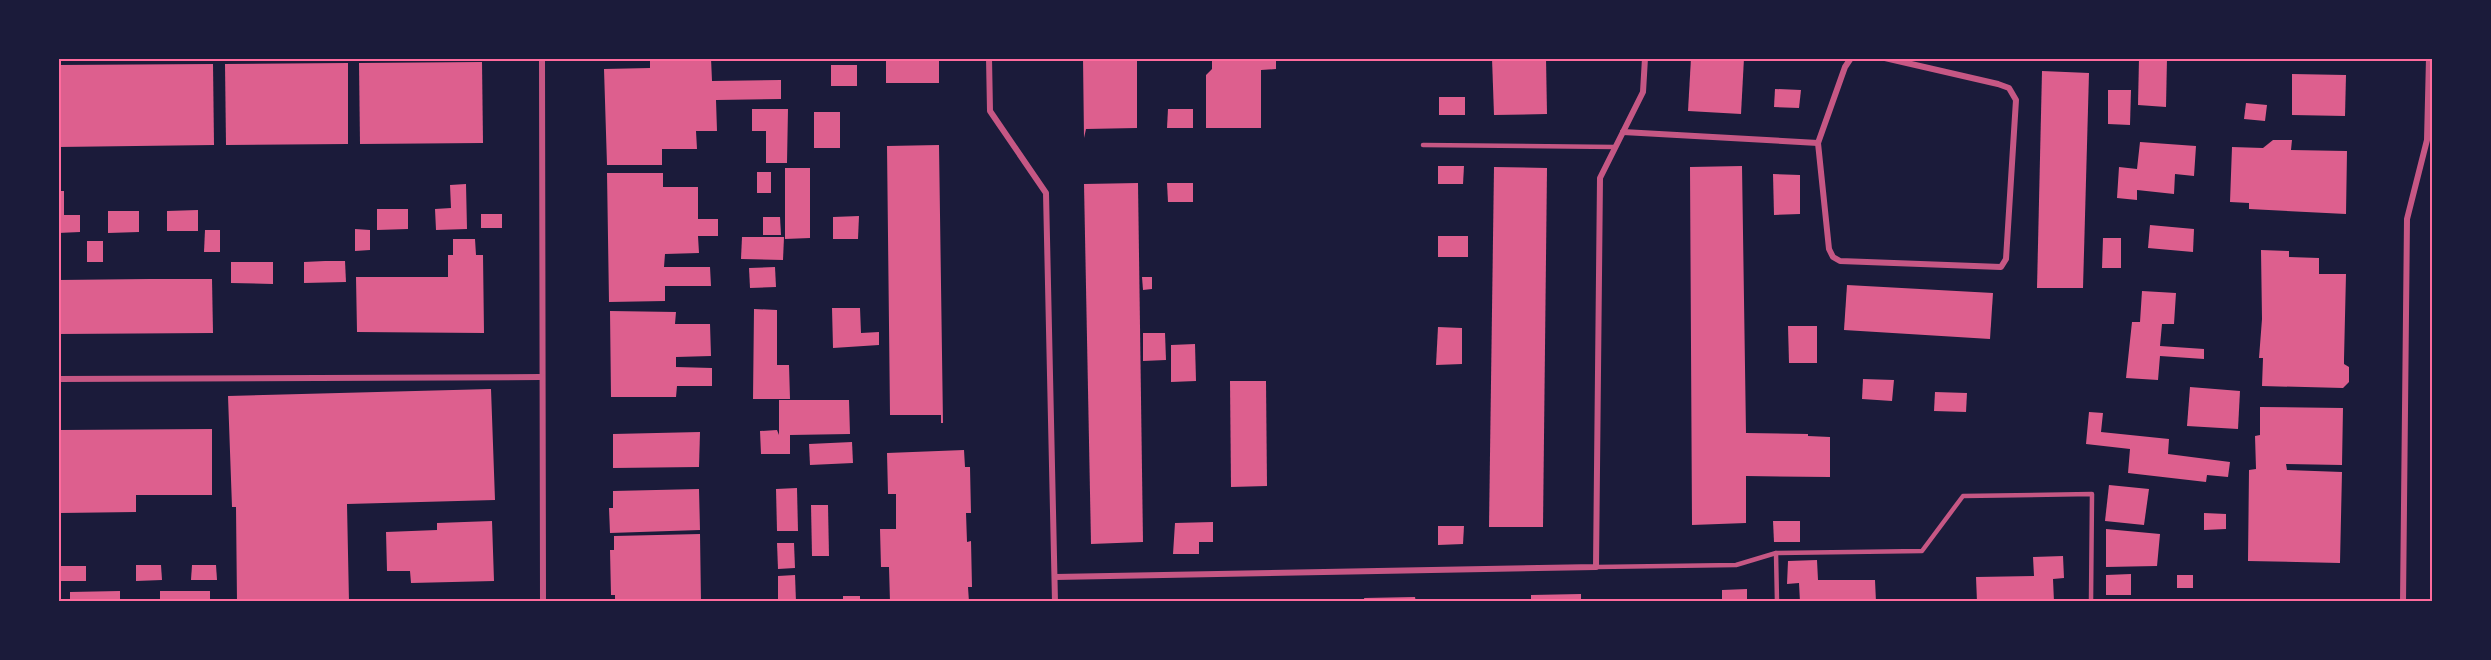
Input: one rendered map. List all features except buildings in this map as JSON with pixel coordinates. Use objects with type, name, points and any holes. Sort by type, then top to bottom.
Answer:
[{"type":"street","points":[[542,58],[543,602]]},
{"type":"street","points":[[989,58],[990,111],[1046,193],[1055,602]]},
{"type":"street","points":[[1055,577],[1596,567],[1600,178],[1643,92],[1645,58]]},
{"type":"street","points":[[1851,58],[1845,68],[1818,142],[1829,249],[1833,257],[1840,261],[2001,267],[2006,259],[2016,100],[2009,88],[1998,84],[1885,58]]},
{"type":"street","points":[[2403,602],[2407,219],[2427,140],[2429,58]]},
{"type":"street","points":[[1623,132],[1818,142]]},
{"type":"street","points":[[58,379],[541,376]]},
{"type":"lane","points":[[1423,145],[1615,147]]},
{"type":"lane","points":[[1596,567],[1736,565],[1776,553],[1922,551],[1963,496],[2092,494],[2091,602]]},
{"type":"lane","points":[[1776,553],[1778,602]]}]
